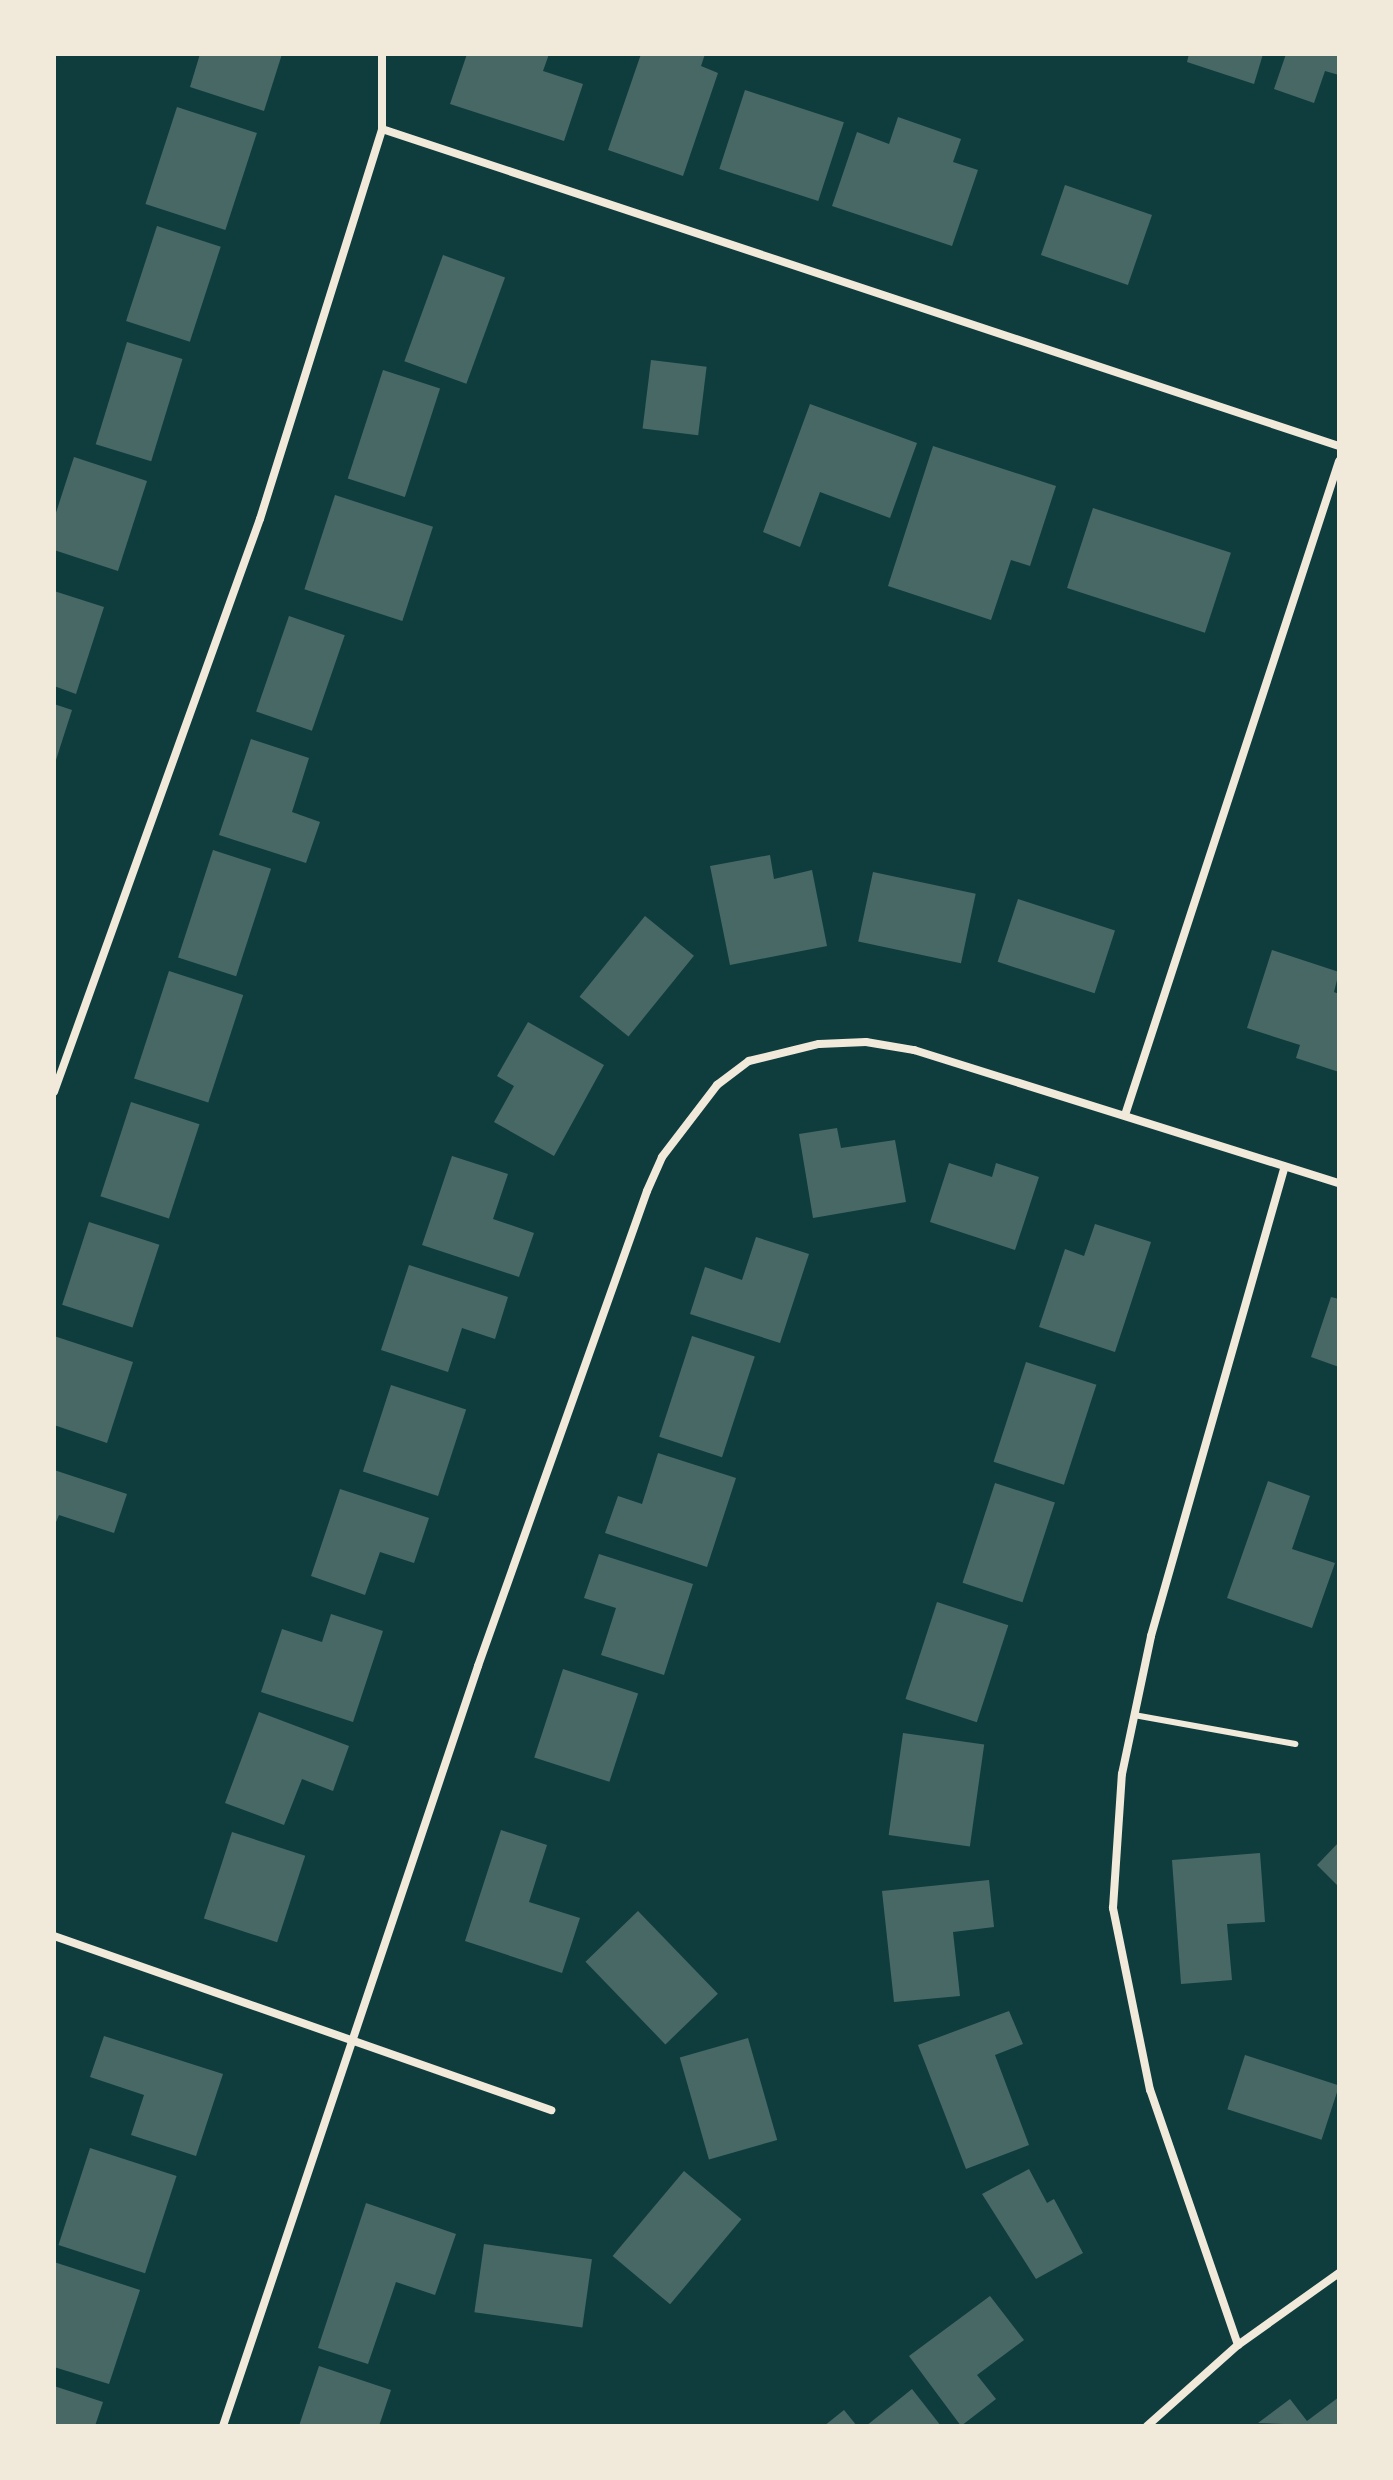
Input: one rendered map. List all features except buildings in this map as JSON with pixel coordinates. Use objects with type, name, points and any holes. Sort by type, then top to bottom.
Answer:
[{"type":"street","points":[[54,1092],[260,519],[382,129],[382,54]]},
{"type":"street","points":[[382,129],[1339,446]]},
{"type":"street","points":[[1125,1115],[1339,461]]},
{"type":"street","points":[[223,2426],[478,1666],[647,1191],[662,1157],[690,1116],[717,1085],[749,1061],[819,1044],[866,1042],[969,1064],[1339,1183]]},
{"type":"street","points":[[1238,2345],[1150,2090],[1113,1908],[1122,1774],[1151,1636],[1285,1167]]},
{"type":"street","points":[[54,1936],[354,2038],[551,2110]]},
{"type":"street","points":[[1147,2426],[1238,2345],[1339,2273]]},
{"type":"lane","points":[[1134,1715],[1295,1744]]}]
